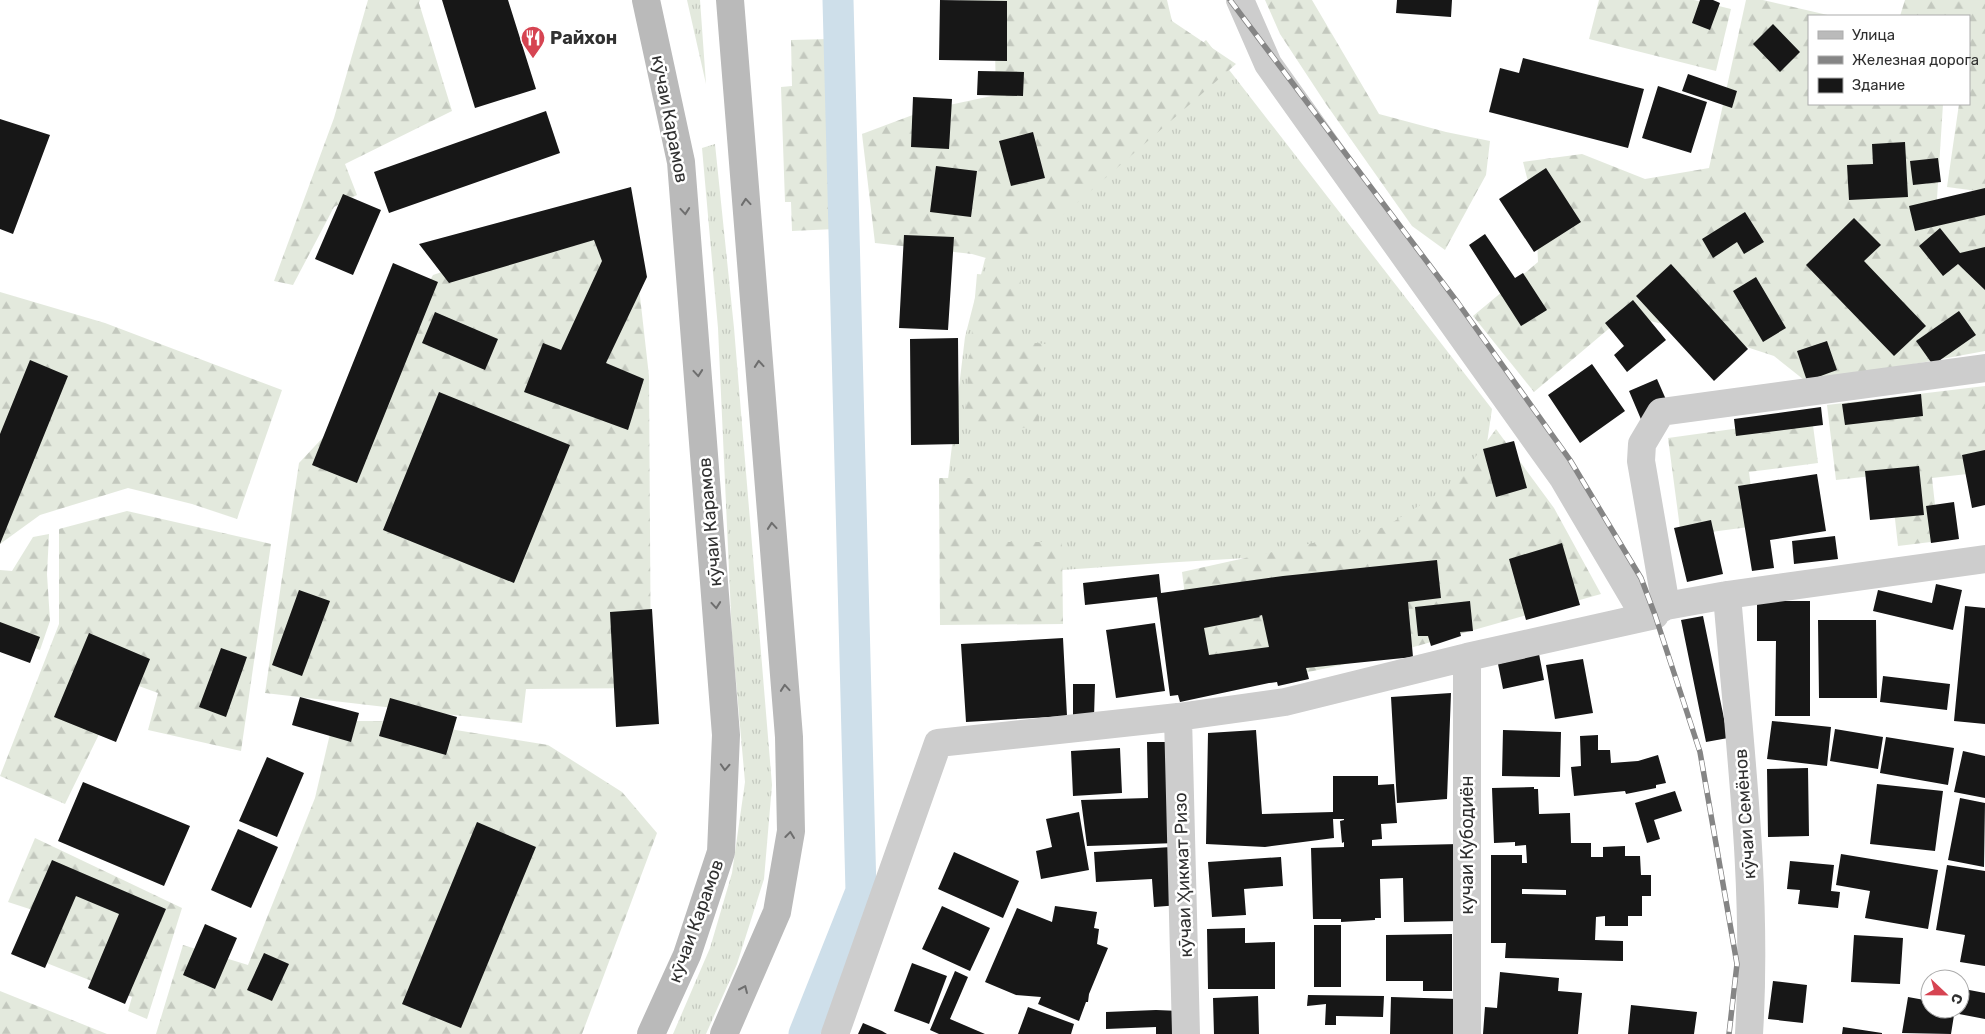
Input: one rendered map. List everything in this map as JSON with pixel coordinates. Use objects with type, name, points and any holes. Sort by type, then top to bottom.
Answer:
[{"type":"main road","name":"кӯчаи Карамов","points":[[646,0],[681,162],[726,736],[720,852],[687,955],[651,1034]]},
{"type":"main road","points":[[724,1034],[777,912],[791,831],[789,737],[730,0]]},
{"type":"street","points":[[1240,0],[1268,64],[1656,611]]},
{"type":"street","points":[[835,1034],[938,743],[1178,717],[1285,702],[1466,656],[1656,615],[1641,461],[1642,444],[1661,412],[1985,368]]},
{"type":"street","points":[[1656,611],[1727,595],[1985,559]]},
{"type":"street","name":"кӯчаи Семёнов","points":[[1727,595],[1749,850],[1752,977],[1748,1034]]},
{"type":"street","name":"кучаи Кубодиён","points":[[1466,656],[1467,1034]]},
{"type":"street","name":"кӯчаи Ҳикмат Ризо","points":[[1178,717],[1186,1034]]},
{"type":"green space","points":[[368,0],[420,0],[419,3],[452,111],[345,164],[357,195],[334,207],[293,285],[274,281],[334,118]]},
{"type":"green space","points":[[687,0],[700,0],[706,84]]},
{"type":"green space","points":[[960,0],[1167,0],[1172,21],[1236,64],[1007,264],[972,254],[875,243],[862,134],[926,110],[996,95],[995,51],[959,32]]},
{"type":"green space","points":[[1265,0],[1312,0],[1379,114],[1446,132],[1490,141],[1486,175],[1445,250],[1412,226],[1326,104],[1280,34]]},
{"type":"green space","points":[[1599,0],[1694,0],[1731,9],[1716,71],[1589,39]]},
{"type":"green space","points":[[1746,0],[1763,0],[1828,15],[1808,15],[1808,105],[1943,105],[1936,214],[1985,214],[1985,351],[1909,365],[1813,387],[1774,356],[1713,336],[1625,315],[1534,392],[1473,316],[1538,262],[1536,213],[1523,162],[1582,154],[1645,179],[1709,168]]},
{"type":"green space","points":[[1905,0],[1985,0],[1985,192],[1947,187],[1959,105],[1970,105],[1970,15],[1900,15]]},
{"type":"green space","points":[[828,39],[835,229],[792,231],[791,202],[785,202],[781,87],[792,86],[791,40]]},
{"type":"green space","points":[[1206,40],[1492,409],[1472,545],[992,575],[948,479],[965,337],[985,259],[1086,151]]},
{"type":"green space","points":[[715,144],[734,328],[772,785],[764,879],[737,964],[706,1034],[673,1034],[710,948],[732,873],[745,782],[732,636],[718,328],[702,148]]},
{"type":"green space","points":[[630,208],[649,376],[651,688],[526,689],[522,723],[265,693],[299,463],[376,381],[433,275]]},
{"type":"green space","points":[[977,274],[1021,278],[1015,341],[1046,344],[1038,429],[964,422]]},
{"type":"green space","points":[[0,292],[105,323],[282,390],[237,519],[192,504],[128,488],[40,515],[0,544]]},
{"type":"green space","points":[[1985,386],[1985,472],[1932,478],[1939,541],[1898,546],[1890,474],[1836,480],[1827,405]]},
{"type":"green space","points":[[1812,418],[1818,463],[1749,472],[1756,526],[1681,536],[1668,438]]},
{"type":"green space","points":[[1496,429],[1554,508],[1601,594],[1378,657],[1290,676],[1196,682],[1182,572],[1385,527],[1457,482]]},
{"type":"green space","points":[[939,478],[986,478],[987,542],[1062,542],[1063,624],[940,625]]},
{"type":"green space","points":[[127,511],[271,544],[241,751],[148,730],[158,693],[125,681],[65,804],[0,776],[59,624],[59,529]]},
{"type":"green space","points":[[49,534],[47,574],[50,621],[40,650],[0,634],[0,570],[12,571],[33,537]]},
{"type":"green space","points":[[333,721],[400,721],[548,745],[622,792],[657,833],[582,1034],[156,1034],[183,945],[248,965],[315,798]]},
{"type":"green space","points":[[35,838],[182,908],[147,1019],[128,1011],[132,997],[34,958],[48,915],[8,902]]},
{"type":"green space","points":[[0,991],[107,1034],[0,1034]]},
{"type":"building","points":[[442,0],[508,0],[536,89],[475,108]]},
{"type":"building","points":[[940,0],[1007,1],[1007,61],[939,60]]},
{"type":"building","points":[[1397,0],[1452,0],[1451,17],[1396,13]]},
{"type":"building","points":[[1700,0],[1713,0],[1720,3],[1710,30],[1692,23]]},
{"type":"building","points":[[1773,24],[1800,52],[1780,72],[1753,44]]},
{"type":"building","points":[[1523,58],[1644,89],[1628,148],[1489,112],[1500,68],[1519,73]]},
{"type":"building","points":[[978,71],[1024,72],[1023,96],[977,95]]},
{"type":"building","points":[[1688,74],[1737,91],[1732,108],[1682,91]]},
{"type":"building","points":[[1658,86],[1707,102],[1691,153],[1642,138]]},
{"type":"building","points":[[913,97],[952,99],[949,149],[911,147]]},
{"type":"building","points":[[546,111],[560,153],[389,213],[374,172]]},
{"type":"building","points":[[0,119],[50,135],[13,234],[0,229]]},
{"type":"building","points":[[1033,132],[1045,178],[1011,186],[999,141]]},
{"type":"building","points":[[1905,142],[1908,197],[1849,200],[1847,165],[1873,164],[1872,144]]},
{"type":"building","points":[[1938,158],[1941,182],[1913,185],[1910,161]]},
{"type":"building","points":[[936,166],[977,171],[971,217],[930,212]]},
{"type":"building","points":[[1546,168],[1581,222],[1534,252],[1499,199]]},
{"type":"building","points":[[631,187],[647,277],[606,363],[644,379],[628,430],[524,392],[543,343],[561,350],[602,261],[594,240],[449,283],[419,244]]},
{"type":"building","points":[[1985,188],[1985,215],[1915,231],[1909,206]]},
{"type":"building","points":[[343,194],[381,210],[353,275],[315,259]]},
{"type":"building","points":[[1745,212],[1764,242],[1744,254],[1737,242],[1713,258],[1702,239]]},
{"type":"building","points":[[1854,218],[1881,245],[1864,261],[1926,326],[1894,356],[1806,265]]},
{"type":"building","points":[[1940,228],[1960,253],[1985,247],[1985,290],[1958,264],[1943,276],[1919,246]]},
{"type":"building","points":[[1485,234],[1515,278],[1523,273],[1547,310],[1521,326],[1469,245]]},
{"type":"building","points":[[904,235],[954,237],[948,330],[899,328]]},
{"type":"building","points":[[393,263],[438,282],[357,483],[312,465]]},
{"type":"building","points":[[1671,264],[1748,349],[1714,381],[1636,296]]},
{"type":"building","points":[[1756,277],[1786,328],[1763,342],[1733,291]]},
{"type":"building","points":[[1633,300],[1666,340],[1627,372],[1614,355],[1624,346],[1605,323]]},
{"type":"building","points":[[1959,311],[1976,335],[1933,365],[1916,341]]},
{"type":"building","points":[[435,312],[498,339],[485,370],[422,343]]},
{"type":"building","points":[[958,338],[959,444],[911,445],[910,339]]},
{"type":"building","points":[[1827,341],[1837,370],[1807,381],[1797,351]]},
{"type":"building","points":[[30,360],[68,376],[0,544],[0,434]]},
{"type":"building","points":[[1592,364],[1625,411],[1580,443],[1548,395]]},
{"type":"building","points":[[1657,379],[1671,411],[1643,424],[1629,391]]},
{"type":"building","points":[[439,392],[570,445],[514,583],[383,530]]},
{"type":"building","points":[[1921,394],[1923,416],[1845,425],[1842,404]]},
{"type":"building","points":[[1821,407],[1823,425],[1736,436],[1734,419]]},
{"type":"building","points":[[1514,441],[1527,488],[1496,497],[1483,449]]},
{"type":"building","points":[[1985,450],[1985,505],[1972,508],[1962,455]]},
{"type":"building","points":[[1919,466],[1924,515],[1870,520],[1865,471]]},
{"type":"building","points":[[1817,474],[1826,531],[1770,540],[1774,568],[1752,571],[1738,486]]},
{"type":"building","points":[[1954,502],[1959,539],[1931,543],[1926,506]]},
{"type":"building","points":[[1711,520],[1723,574],[1687,582],[1674,528]]},
{"type":"building","points":[[1835,536],[1838,559],[1794,564],[1792,541]]},
{"type":"building","points":[[1562,543],[1580,605],[1526,620],[1509,559]]},
{"type":"building","points":[[1437,560],[1441,598],[1408,602],[1413,657],[1306,668],[1309,679],[1278,686],[1277,682],[1269,683],[1180,702],[1178,695],[1170,696],[1157,597],[1085,605],[1083,583],[1159,574],[1161,593],[1283,576]],"holes":[[[1262,615],[1269,647],[1209,655],[1204,628],[1260,617]]]},
{"type":"building","points":[[1936,584],[1962,590],[1953,630],[1873,611],[1878,590],[1932,603]]},
{"type":"building","points":[[299,590],[330,601],[302,676],[272,665]]},
{"type":"building","points":[[1470,601],[1473,631],[1460,632],[1461,636],[1431,646],[1428,636],[1418,636],[1415,607]]},
{"type":"building","points":[[1757,601],[1810,601],[1810,716],[1775,716],[1776,641],[1757,641]]},
{"type":"building","points":[[1965,606],[1985,608],[1985,724],[1954,721]]},
{"type":"building","points":[[652,609],[659,724],[616,727],[610,612]]},
{"type":"building","points":[[1703,616],[1728,738],[1706,742],[1681,620]]},
{"type":"building","points":[[1818,620],[1876,620],[1877,698],[1819,698]]},
{"type":"building","points":[[0,622],[40,637],[30,663],[0,652]]},
{"type":"building","points":[[1155,623],[1165,691],[1116,698],[1106,630]]},
{"type":"building","points":[[89,633],[150,659],[116,742],[54,717]]},
{"type":"building","points":[[1063,638],[1067,716],[966,722],[961,644]]},
{"type":"building","points":[[221,648],[247,657],[226,717],[199,707]]},
{"type":"building","points":[[1539,654],[1544,680],[1503,689],[1498,664]]},
{"type":"building","points":[[1583,659],[1593,713],[1555,719],[1546,665]]},
{"type":"building","points":[[1883,676],[1950,684],[1947,710],[1880,702]]},
{"type":"building","points":[[1073,684],[1095,684],[1094,717],[1073,717]]},
{"type":"building","points":[[1451,693],[1447,799],[1397,803],[1391,697]]},
{"type":"building","points":[[300,697],[359,713],[351,742],[292,725]]},
{"type":"building","points":[[390,698],[457,717],[446,755],[379,736]]},
{"type":"building","points":[[1772,721],[1831,727],[1827,766],[1767,759]]},
{"type":"building","points":[[1835,729],[1883,737],[1878,769],[1830,761]]},
{"type":"building","points":[[1256,730],[1262,814],[1333,812],[1333,776],[1378,776],[1378,785],[1394,784],[1397,823],[1381,824],[1382,839],[1372,840],[1372,846],[1459,844],[1461,921],[1404,922],[1403,878],[1380,879],[1381,918],[1341,922],[1341,919],[1313,919],[1311,848],[1344,847],[1340,821],[1344,819],[1333,819],[1334,838],[1265,847],[1206,844],[1208,733]]},
{"type":"building","points":[[1503,730],[1561,732],[1560,777],[1502,776]]},
{"type":"building","points":[[1598,735],[1598,750],[1610,750],[1611,763],[1638,761],[1658,755],[1666,783],[1656,785],[1656,788],[1626,794],[1625,791],[1574,796],[1571,767],[1581,766],[1580,736]]},
{"type":"building","points":[[1886,737],[1954,748],[1948,785],[1880,773]]},
{"type":"building","points":[[1147,742],[1173,742],[1177,843],[1087,846],[1081,800],[1148,798]]},
{"type":"building","points":[[1120,748],[1122,793],[1073,796],[1071,751]]},
{"type":"building","points":[[1963,751],[1985,756],[1985,798],[1954,792]]},
{"type":"building","points":[[267,757],[304,773],[277,837],[239,821]]},
{"type":"building","points":[[1808,768],[1809,836],[1768,837],[1767,769]]},
{"type":"building","points":[[83,782],[190,826],[164,886],[58,841]]},
{"type":"building","points":[[1877,784],[1943,791],[1935,851],[1870,844]]},
{"type":"building","points":[[1534,787],[1534,789],[1538,789],[1539,814],[1570,813],[1571,843],[1591,843],[1591,857],[1603,857],[1603,847],[1625,846],[1625,856],[1640,856],[1641,875],[1651,875],[1651,896],[1642,896],[1642,916],[1628,916],[1628,926],[1605,926],[1605,916],[1596,917],[1595,940],[1623,941],[1623,961],[1505,958],[1506,943],[1491,943],[1491,855],[1522,855],[1522,863],[1527,863],[1526,845],[1515,846],[1515,842],[1494,843],[1492,788]],"holes":[[[1522,889],[1566,890],[1566,895],[1522,894]]]},
{"type":"building","points":[[1675,791],[1682,811],[1654,820],[1660,839],[1647,843],[1635,803]]},
{"type":"building","points":[[1960,798],[1985,803],[1984,867],[1948,860]]},
{"type":"building","points":[[1079,812],[1089,870],[1041,879],[1036,851],[1052,847],[1046,819]]},
{"type":"building","points":[[477,822],[536,847],[461,1028],[402,1004]]},
{"type":"building","points":[[238,829],[278,847],[251,908],[211,890]]},
{"type":"building","points":[[1171,847],[1180,905],[1154,907],[1152,879],[1096,882],[1094,852]]},
{"type":"building","points":[[954,852],[1019,881],[1003,918],[938,889]]},
{"type":"building","points":[[1841,854],[1938,870],[1928,929],[1865,918],[1870,891],[1836,885]]},
{"type":"building","points":[[1281,857],[1283,886],[1244,889],[1246,915],[1212,917],[1208,862]]},
{"type":"building","points":[[52,860],[166,909],[125,1004],[88,988],[119,914],[76,896],[45,968],[11,954]]},
{"type":"building","points":[[1790,861],[1834,865],[1831,891],[1840,892],[1838,908],[1798,904],[1800,890],[1787,889]]},
{"type":"building","points":[[1947,865],[1985,871],[1985,966],[1960,962],[1965,935],[1936,930]]},
{"type":"building","points":[[942,906],[990,928],[970,971],[922,949]]},
{"type":"building","points":[[1055,906],[1097,912],[1094,928],[1099,929],[1097,944],[1108,948],[1079,1021],[1038,1004],[1041,997],[1016,995],[985,982],[1017,908],[1052,922]]},
{"type":"building","points":[[205,924],[237,938],[215,989],[183,975]]},
{"type":"building","points":[[1314,925],[1341,925],[1341,987],[1314,987]]},
{"type":"building","points":[[1245,928],[1245,943],[1275,942],[1275,989],[1208,989],[1207,929]]},
{"type":"building","points":[[1452,934],[1452,991],[1423,991],[1423,981],[1386,981],[1386,935]]},
{"type":"building","points":[[1854,935],[1903,938],[1900,984],[1851,982]]},
{"type":"building","points":[[264,953],[289,964],[272,1001],[247,990]]},
{"type":"building","points":[[912,963],[947,976],[929,1024],[894,1011]]},
{"type":"building","points":[[955,971],[968,977],[950,1019],[985,1034],[939,1034],[930,1030]]},
{"type":"building","points":[[1500,972],[1559,978],[1558,991],[1582,993],[1578,1034],[1483,1034],[1485,1007],[1497,1008]]},
{"type":"building","points":[[1773,981],[1807,985],[1803,1023],[1768,1019]]},
{"type":"building","points":[[1970,990],[1985,993],[1985,1019],[1970,1016]]},
{"type":"building","points":[[1308,995],[1384,996],[1383,1017],[1336,1016],[1336,1025],[1325,1025],[1326,1004],[1307,1006]]},
{"type":"building","points":[[1258,996],[1259,1034],[1214,1034],[1213,998]]},
{"type":"building","points":[[1391,997],[1457,999],[1456,1034],[1390,1034]]},
{"type":"building","points":[[1908,997],[1920,999],[1920,1019],[1953,1019],[1951,1034],[1902,1033]]},
{"type":"building","points":[[1631,1005],[1697,1012],[1694,1034],[1628,1034]]},
{"type":"building","points":[[1028,1007],[1074,1024],[1071,1034],[1018,1034]]},
{"type":"building","points":[[1180,1011],[1180,1034],[1156,1034],[1156,1027],[1106,1029],[1106,1012]]},
{"type":"building","points":[[863,1023],[882,1031],[887,1034],[858,1034]]},
{"type":"building","points":[[1843,1027],[1882,1033],[1882,1034],[1842,1034]]},
{"type":"waterway","points":[[804,1034],[861,891],[838,0]]},
{"type":"railway","points":[[1230,0],[1458,303],[1570,460],[1641,578],[1700,752],[1737,964],[1729,1034]]},
{"type":"place","name":"Райхон","points":[[533,59]]}]
